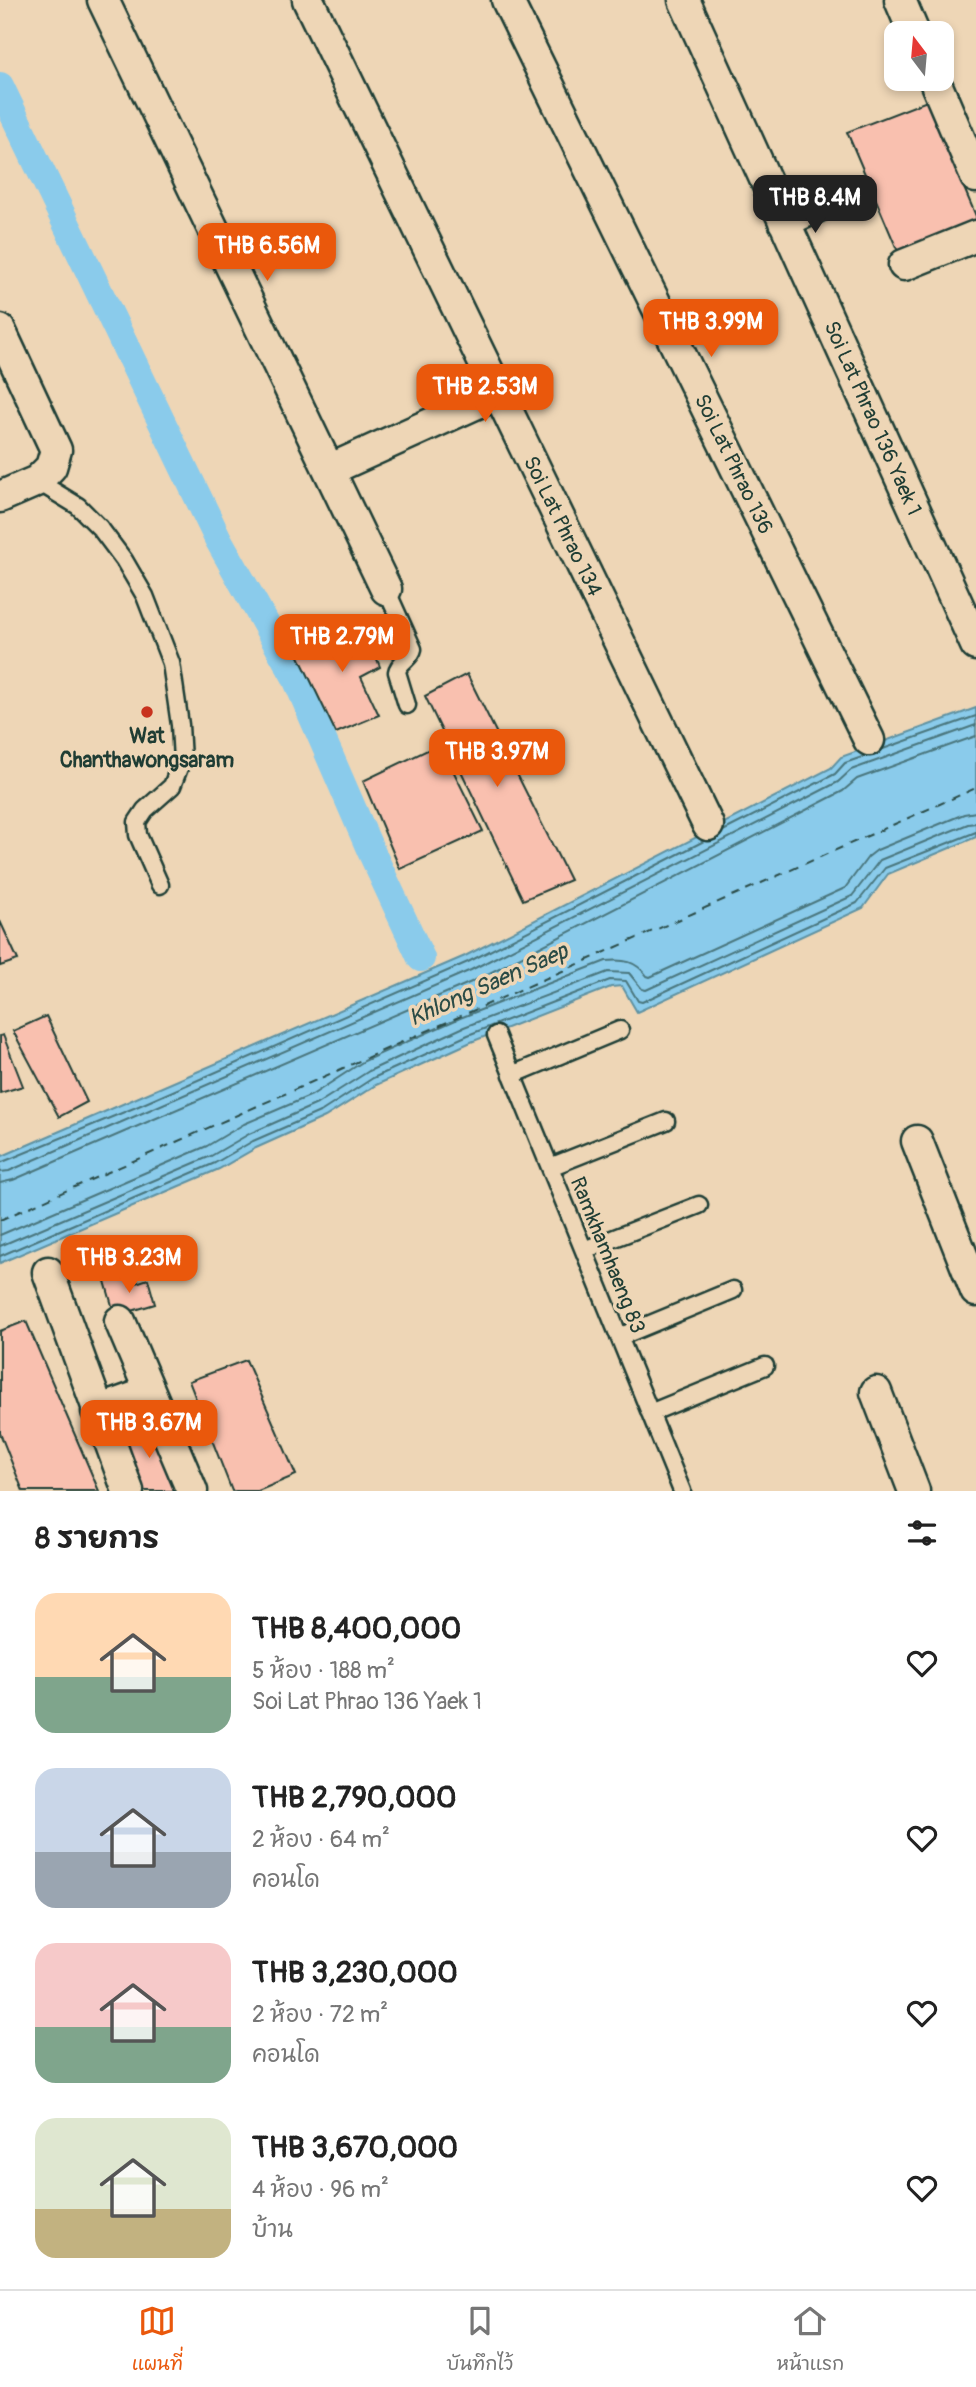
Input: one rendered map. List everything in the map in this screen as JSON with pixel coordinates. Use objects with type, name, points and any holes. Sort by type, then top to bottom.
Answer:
[{"type":"street","points":[[103,0],[386,589]]},
{"type":"street","name":"Soi Lat Phrao 134","points":[[308,0],[708,825]]},
{"type":"street","name":"Soi Lat Phrao 136","points":[[507,0],[869,740]]},
{"type":"street","name":"Soi Lat Phrao 136 Yaek 1","points":[[684,0],[976,645]]},
{"type":"street","points":[[900,0],[909,21]]},
{"type":"street","points":[[939,91],[976,177]]},
{"type":"street","points":[[784,222],[825,203]]},
{"type":"street","points":[[904,265],[976,236]]},
{"type":"street","points":[[0,330],[56,450],[51,467],[37,481],[0,497]]},
{"type":"street","points":[[329,470],[499,393]]},
{"type":"street","points":[[917,1141],[976,1292]]},
{"type":"street","points":[[48,1272],[128,1491]]},
{"type":"street","points":[[120,1321],[192,1491]]},
{"type":"street","points":[[97,1411],[150,1392]]},
{"type":"street","points":[[876,1392],[914,1491]]},
{"type":"lane","points":[[37,481],[78,506],[100,528],[124,560],[145,597],[171,663],[180,725],[181,760],[172,786],[145,810],[137,822],[138,835],[160,885]]},
{"type":"lane","points":[[386,589],[413,649],[397,672],[407,705]]},
{"type":"lane","points":[[512,1075],[620,1030]]},
{"type":"lane","name":"Ramkhamhaeng 83","points":[[496,1035],[682,1491]]},
{"type":"lane","points":[[550,1167],[666,1121]]},
{"type":"lane","points":[[584,1250],[699,1205]]},
{"type":"lane","points":[[619,1337],[733,1290]]},
{"type":"lane","points":[[650,1413],[765,1366]]},
{"type":"water","name":"Khlong Saen Saep","points":[[976,708],[976,837],[888,874],[863,908],[637,1012],[622,986],[611,987],[471,1042],[376,1085],[325,1117],[256,1148],[219,1169],[0,1263],[0,1157],[465,956],[831,768],[841,757]]},
{"type":"building","points":[[927,101],[976,216],[976,225],[899,254],[847,132]]},
{"type":"building","points":[[362,620],[380,667],[361,677],[379,715],[336,733],[295,648]]},
{"type":"building","points":[[467,674],[570,880],[523,900],[425,696]]},
{"type":"building","points":[[440,744],[483,831],[400,869],[363,781]]},
{"type":"building","points":[[0,921],[18,960],[0,966]]},
{"type":"building","points":[[46,1016],[87,1102],[59,1117],[13,1031]]},
{"type":"building","points":[[3,1035],[23,1086],[0,1093],[0,1036]]},
{"type":"building","points":[[127,1275],[130,1285],[148,1279],[155,1304],[115,1316],[105,1281]]},
{"type":"building","points":[[26,1321],[99,1491],[23,1491],[0,1433],[0,1331]]},
{"type":"building","points":[[246,1360],[296,1475],[258,1491],[232,1491],[189,1381]]},
{"type":"building","points":[[152,1423],[181,1491],[140,1491],[119,1434]]},
{"type":"waterway","points":[[0,86],[218,539],[295,676],[421,958]]},
{"type":"ferry route","points":[[0,1220],[976,788]]},
{"type":"place","name":"Wat Chanthawongsaram","points":[[147,712]]}]
